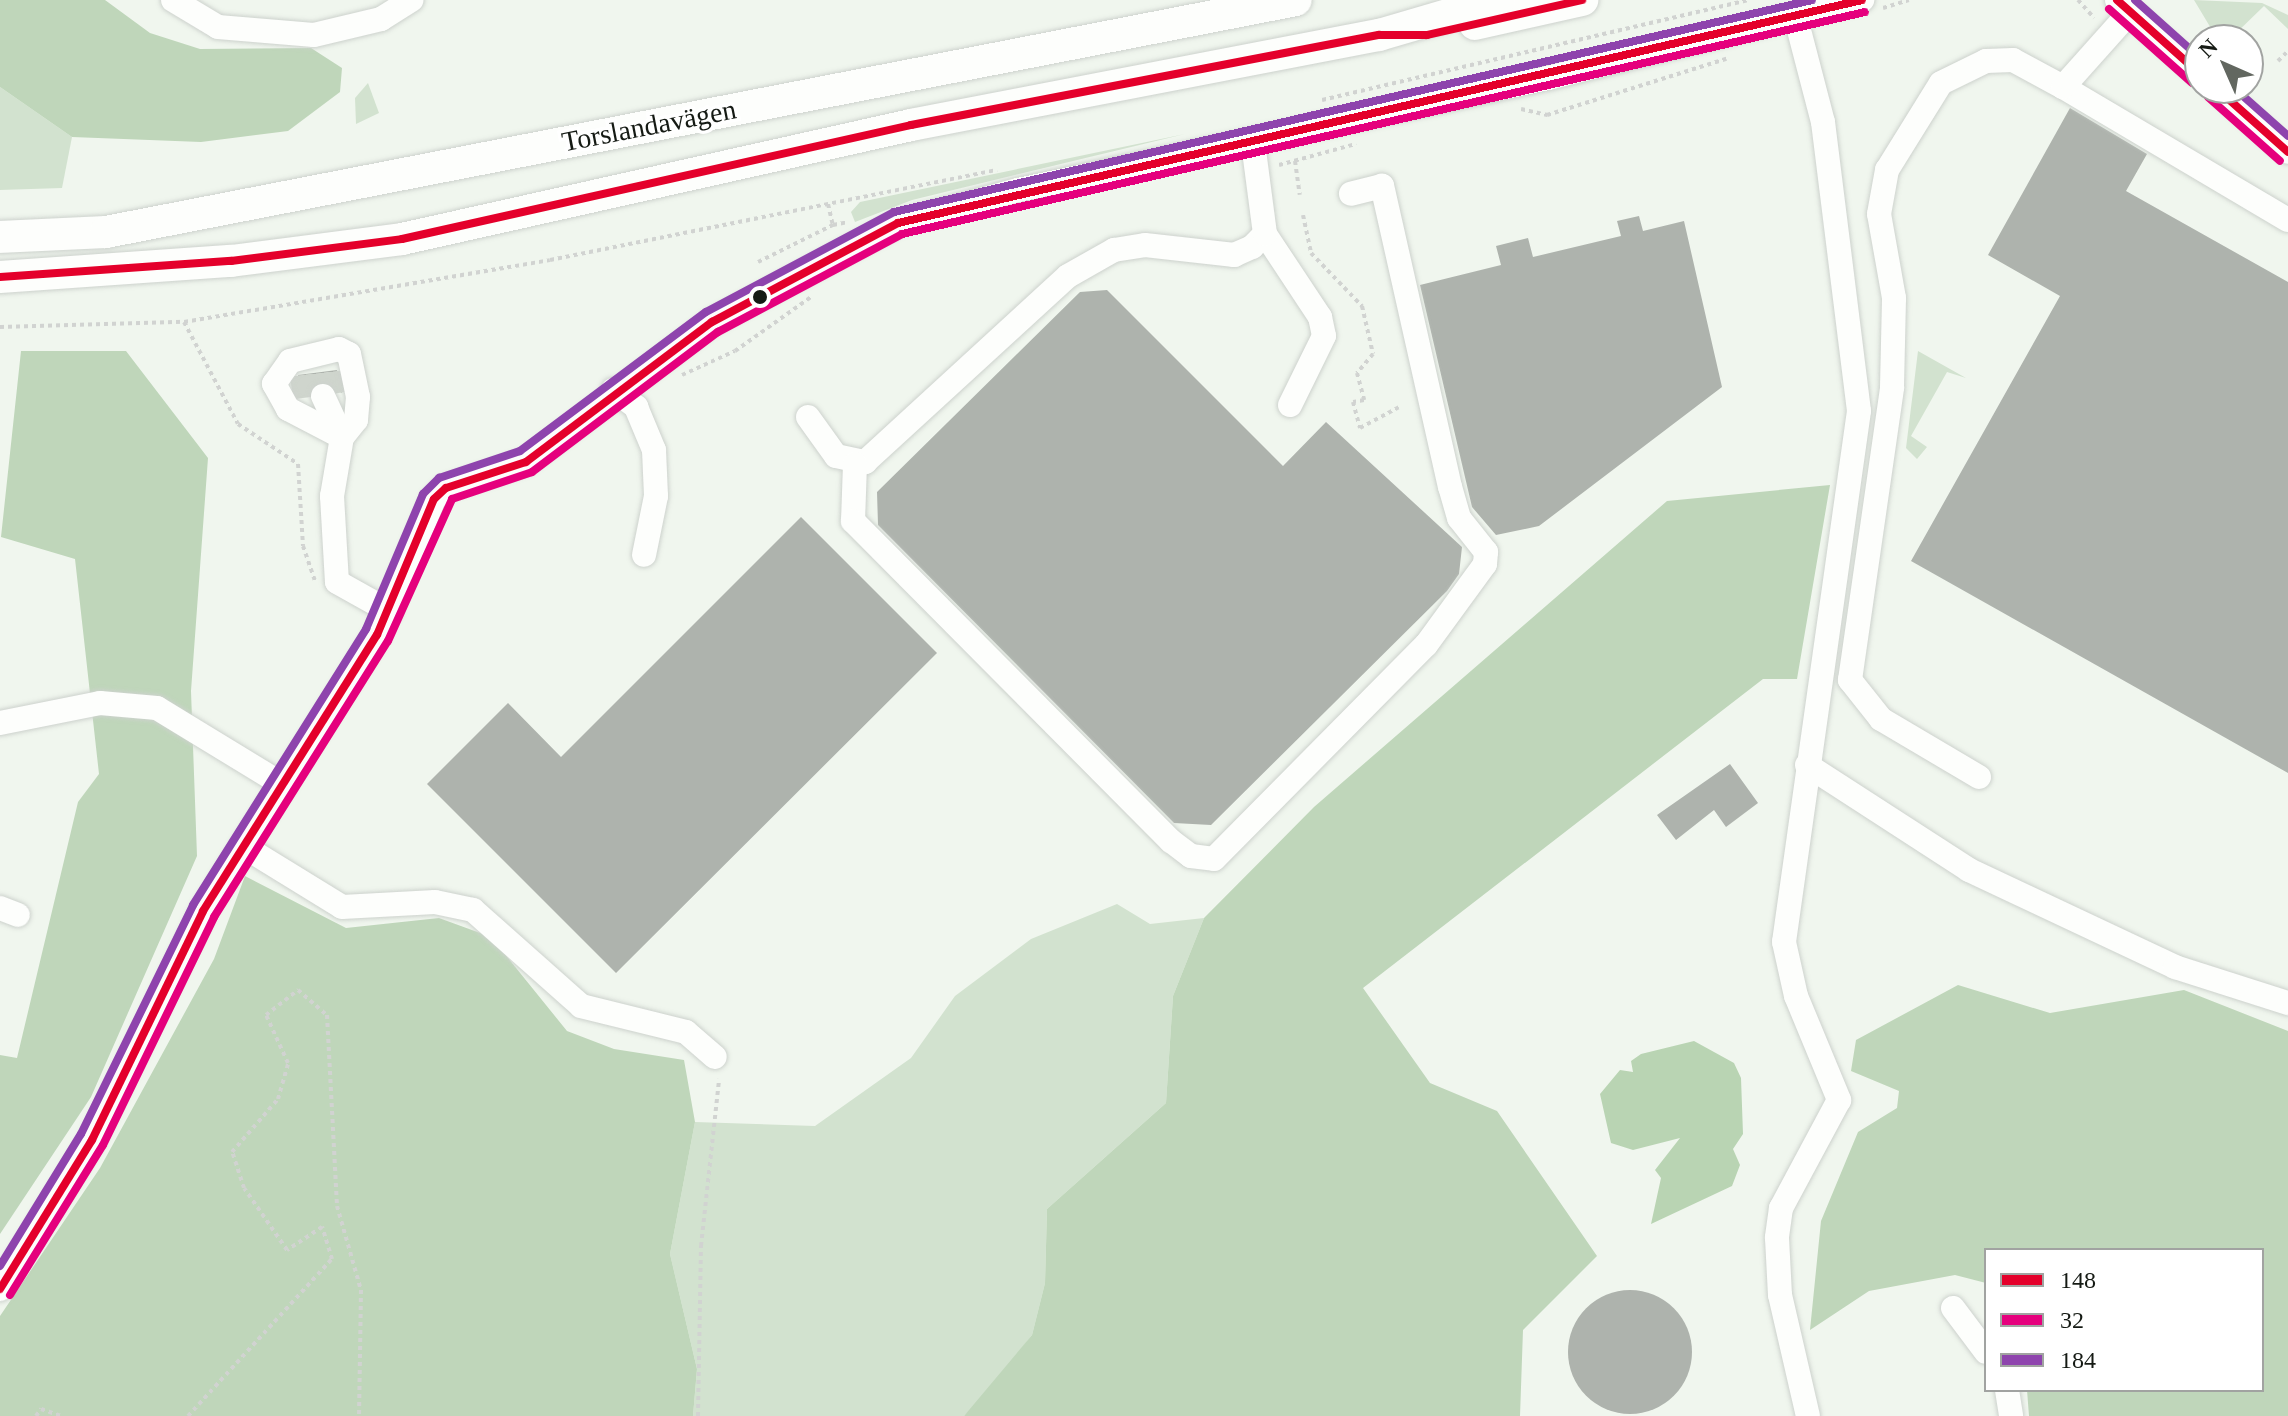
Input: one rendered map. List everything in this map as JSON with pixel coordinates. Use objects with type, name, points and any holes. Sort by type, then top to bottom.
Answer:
[{"type":"main road","name":"Torslandavägen","points":[[0,237],[106,232],[1296,0]]},
{"type":"main road","name":"Torslandavägen","points":[[0,277],[231,261],[402,239],[911,125],[1379,35],[1499,0]]},
{"type":"main road","points":[[1379,35],[1427,35],[1582,0]]},
{"type":"street","points":[[173,0],[218,27],[314,35],[381,19],[411,0]]},
{"type":"street","points":[[0,1289],[92,1140],[203,911],[389,611],[434,499],[526,462],[613,390],[771,285],[898,223],[1862,0]]},
{"type":"street","points":[[2063,87],[2121,3],[2184,60]]},
{"type":"street","points":[[1800,34],[1823,122],[1859,411],[1784,942],[1796,996],[1839,1100],[1781,1208],[1777,1238],[1780,1295],[1808,1416]]},
{"type":"street","points":[[1979,777],[1881,719],[1850,680],[1896,339],[1879,214],[1898,144],[1941,83],[1974,65],[2013,60],[2288,220]]},
{"type":"street","points":[[2234,104],[2288,152]]},
{"type":"street","points":[[1253,143],[1265,234],[1320,317],[1324,336],[1290,405]]},
{"type":"street","points":[[855,464],[853,521],[1171,841],[1191,856],[1214,859],[1426,645],[1485,564],[1486,552],[1459,518],[1450,487],[1382,186],[1351,194]]},
{"type":"street","points":[[855,464],[889,443],[1068,276],[1114,250],[1145,245],[1234,255],[1265,234]]},
{"type":"street","points":[[349,354],[356,372],[356,420],[342,437],[279,398],[278,370],[320,377],[349,354]]},
{"type":"street","points":[[320,377],[342,437],[332,496],[337,582],[389,611]]},
{"type":"street","points":[[613,390],[636,407],[654,450],[656,496],[644,555]]},
{"type":"street","points":[[808,417],[836,456],[855,464]]},
{"type":"street","points":[[0,723],[100,703],[157,708],[283,785]]},
{"type":"street","points":[[1807,765],[1969,870],[2175,967],[2288,1003]]},
{"type":"street","points":[[243,846],[342,907],[435,902],[473,910],[567,997],[621,1020],[686,1032],[715,1057]]},
{"type":"street","points":[[1953,1308],[1984,1349]]},
{"type":"street","points":[[2007,1392],[2011,1416]]},
{"type":"path","points":[[1305,104],[1748,0]]},
{"type":"path","points":[[2278,61],[2288,51]]},
{"type":"path","points":[[1295,161],[1300,195]]},
{"type":"path","points":[[0,327],[184,322],[550,260],[1012,167]]},
{"type":"path","points":[[1303,215],[1311,253],[1362,306],[1373,354],[1357,373],[1360,428],[1399,407]]},
{"type":"path","points":[[758,262],[833,225]]},
{"type":"path","points":[[771,312],[777,324]]},
{"type":"path","points":[[184,322],[238,424],[298,464],[306,569],[319,582],[337,582]]},
{"type":"path","points":[[188,1416],[332,1259],[322,1227],[287,1250],[244,1188],[232,1152],[278,1099],[288,1063],[266,1015],[298,990],[327,1015],[337,1206],[361,1290],[359,1416]]},
{"type":"path","points":[[698,1416],[701,1246],[719,1112],[715,1057]]},
{"type":"path","points":[[36,1416],[41,1409],[61,1416]]},
{"type":"shaded area","points":[[0,0],[105,0],[150,33],[200,49],[311,48],[342,68],[340,92],[288,131],[201,142],[72,137],[0,87]]},
{"type":"shaded area","points":[[2194,0],[2262,3],[2288,15],[2288,29],[2264,6],[2245,24],[2208,24]]},
{"type":"shaded area","points":[[368,83],[379,113],[356,124],[355,98]]},
{"type":"shaded area","points":[[0,87],[72,137],[62,188],[0,190]]},
{"type":"shaded area","points":[[1185,134],[912,200],[855,222],[851,212],[860,202]]},
{"type":"shaded area","points":[[21,351],[126,351],[208,458],[191,691],[197,856],[91,1097],[0,1234],[0,1055],[17,1058],[78,802],[99,774],[75,559],[1,537]]},
{"type":"shaded area","points":[[1918,351],[1966,378],[1947,372],[1911,436],[1927,447],[1917,459],[1906,448]]},
{"type":"shaded area","points":[[1830,485],[1797,679],[1763,679],[1363,988],[1430,1083],[1497,1111],[1597,1256],[1523,1330],[1520,1416],[964,1416],[1032,1335],[1045,1283],[1047,1209],[1166,1103],[1173,996],[1204,918],[1314,807],[1667,501]]},
{"type":"shaded area","points":[[245,876],[346,928],[439,918],[491,937],[567,1031],[614,1049],[684,1060],[695,1122],[670,1254],[697,1369],[693,1416],[0,1416],[0,1316],[100,1168],[214,959]]},
{"type":"shaded area","points":[[1117,904],[1150,924],[1204,918],[1173,996],[1166,1103],[1047,1209],[1045,1283],[1032,1335],[986,1394],[964,1416],[693,1416],[697,1369],[670,1254],[695,1122],[815,1126],[911,1058],[955,996],[1031,939]]},
{"type":"shaded area","points":[[1958,985],[2050,1013],[2184,990],[2288,1031],[2288,1416],[2029,1416],[2027,1392],[2264,1392],[2264,1248],[1984,1248],[1984,1282],[1955,1275],[1869,1291],[1810,1330],[1821,1221],[1858,1132],[1897,1108],[1899,1091],[1851,1071],[1856,1040]]},
{"type":"shaded area","points":[[1694,1041],[1734,1063],[1741,1078],[1743,1134],[1733,1149],[1740,1165],[1732,1186],[1651,1224],[1661,1178],[1655,1170],[1680,1138],[1633,1150],[1611,1143],[1600,1094],[1620,1070],[1633,1072],[1631,1061],[1641,1054]]},
{"type":"building","points":[[2070,108],[2147,154],[2126,191],[2288,282],[2288,773],[1911,561],[2060,296],[1988,255]]},
{"type":"building","points":[[1639,216],[1643,231],[1684,221],[1722,387],[1539,526],[1496,535],[1472,507],[1420,285],[1501,265],[1496,246],[1528,238],[1533,257],[1621,236],[1617,221]]},
{"type":"building","points":[[1107,290],[1283,466],[1326,422],[1462,547],[1459,574],[1447,591],[1211,825],[1174,823],[878,525],[877,492],[1080,292]]},
{"type":"building","points":[[337,370],[342,393],[324,381],[300,398],[298,375]]},
{"type":"building","points":[[801,517],[937,653],[616,973],[427,784],[508,703],[561,757]]},
{"type":"building","points":[[1730,764],[1758,803],[1726,827],[1714,810],[1676,840],[1657,815]]},
{"type":"building","points":[[1630,1290],[1654,1295],[1674,1308],[1687,1328],[1692,1352],[1687,1376],[1674,1396],[1654,1409],[1630,1414],[1606,1409],[1586,1396],[1573,1376],[1568,1352],[1573,1328],[1586,1308],[1606,1295]]},
{"type":"tunnel","points":[[337,371],[340,393]]},
{"type":"tunnel","points":[[320,373],[323,396]]},
{"type":"tunnel","points":[[302,375],[305,398]]},
{"type":"transit line","name":"148","points":[[0,277],[231,261],[402,239],[911,125],[1379,35],[1427,35],[1582,0]]},
{"type":"transit line","name":"184","points":[[0,1266],[81,1134],[193,905],[366,629],[423,494],[439,478],[520,451],[706,312],[894,212],[1812,0]]},
{"type":"transit line","name":"148","points":[[0,1289],[92,1140],[203,911],[377,635],[434,499],[446,488],[526,462],[712,322],[898,223],[1862,0]]},
{"type":"transit line","name":"148","points":[[2117,0],[2184,60]]},
{"type":"transit line","name":"184","points":[[2135,0],[2184,44]]},
{"type":"transit line","name":"32","points":[[2109,9],[2184,76]]},
{"type":"transit line","name":"32","points":[[10,1295],[103,1145],[214,917],[388,641],[452,499],[532,472],[718,332],[902,234],[1865,12]]},
{"type":"transit line","name":"32","points":[[2216,104],[2280,161]]},
{"type":"transit line","name":"148","points":[[2234,104],[2288,152]]},
{"type":"transit line","name":"184","points":[[2252,104],[2288,136]]}]
